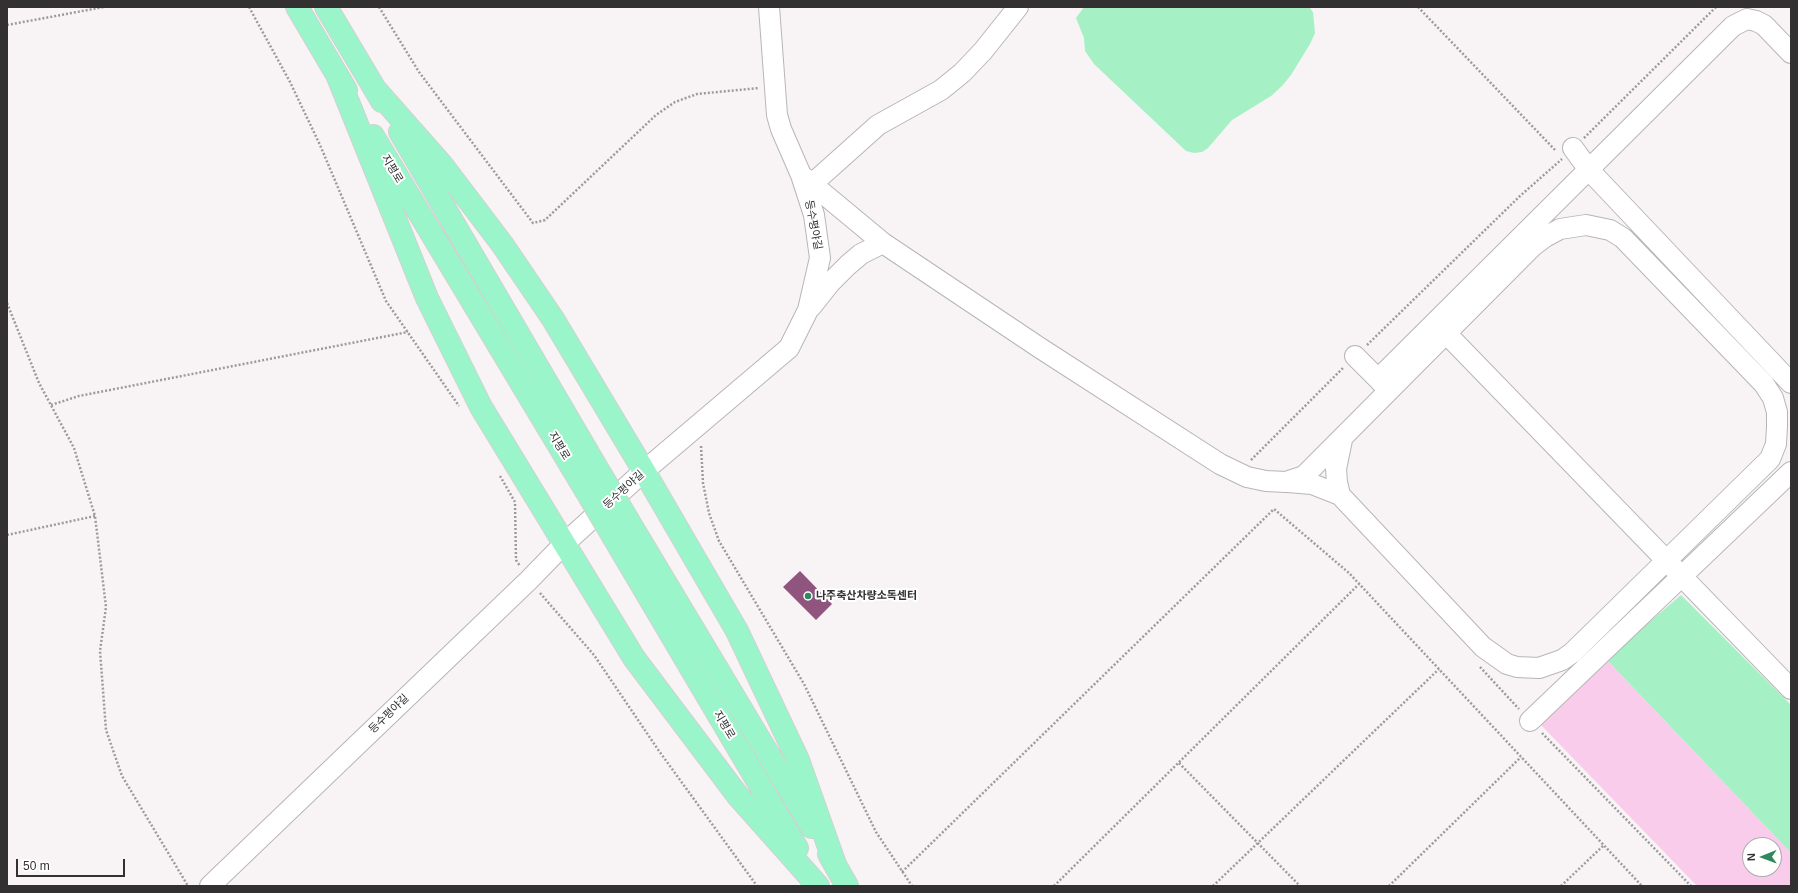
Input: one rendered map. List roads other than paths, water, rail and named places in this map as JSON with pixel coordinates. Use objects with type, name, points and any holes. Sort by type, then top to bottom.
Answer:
[{"type":"main road","name":"지평로","points":[[297,7],[338,77],[593,482],[629,522],[847,886]]},
{"type":"main road","name":"지평로","points":[[326,7],[374,88],[593,482],[614,538],[819,886]]},
{"type":"main road","points":[[338,77],[427,298],[481,407],[634,658],[738,796],[819,886]]},
{"type":"main road","points":[[374,88],[442,165],[502,244],[553,319],[644,471],[737,631],[798,760],[836,867]]},
{"type":"street","name":"등수평야길","points":[[210,886],[529,580],[564,544],[644,471],[789,348],[808,310],[820,258],[814,215],[806,179],[781,129],[777,115],[769,7]]},
{"type":"street","points":[[1018,7],[983,52],[962,73],[935,94],[878,125],[806,179],[883,243],[1040,348],[1213,459],[1240,473],[1266,481],[1312,484],[1340,495],[1483,647],[1507,664],[1517,667],[1539,668],[1550,666],[1572,653],[1770,459],[1776,444],[1777,412],[1773,398],[1764,384],[1645,260],[1623,238],[1610,230],[1586,225],[1560,229],[1545,237],[1441,328]]},
{"type":"street","points":[[1286,482],[1304,476],[1342,440],[1384,385],[1441,328],[1589,170],[1733,26],[1747,19],[1756,21],[1764,25],[1791,53]]},
{"type":"street","points":[[1573,148],[1589,170],[1791,383]]},
{"type":"street","points":[[808,310],[830,283],[848,265],[861,254],[883,243]]},
{"type":"street","points":[[1441,328],[1791,689]]},
{"type":"street","points":[[1355,356],[1384,385]]},
{"type":"street","points":[[1340,495],[1336,482],[1336,469],[1342,440]]},
{"type":"street","points":[[1530,721],[1791,472]]},
{"type":"place","name":"나주축산차량소독센터","points":[[808,596]]}]
